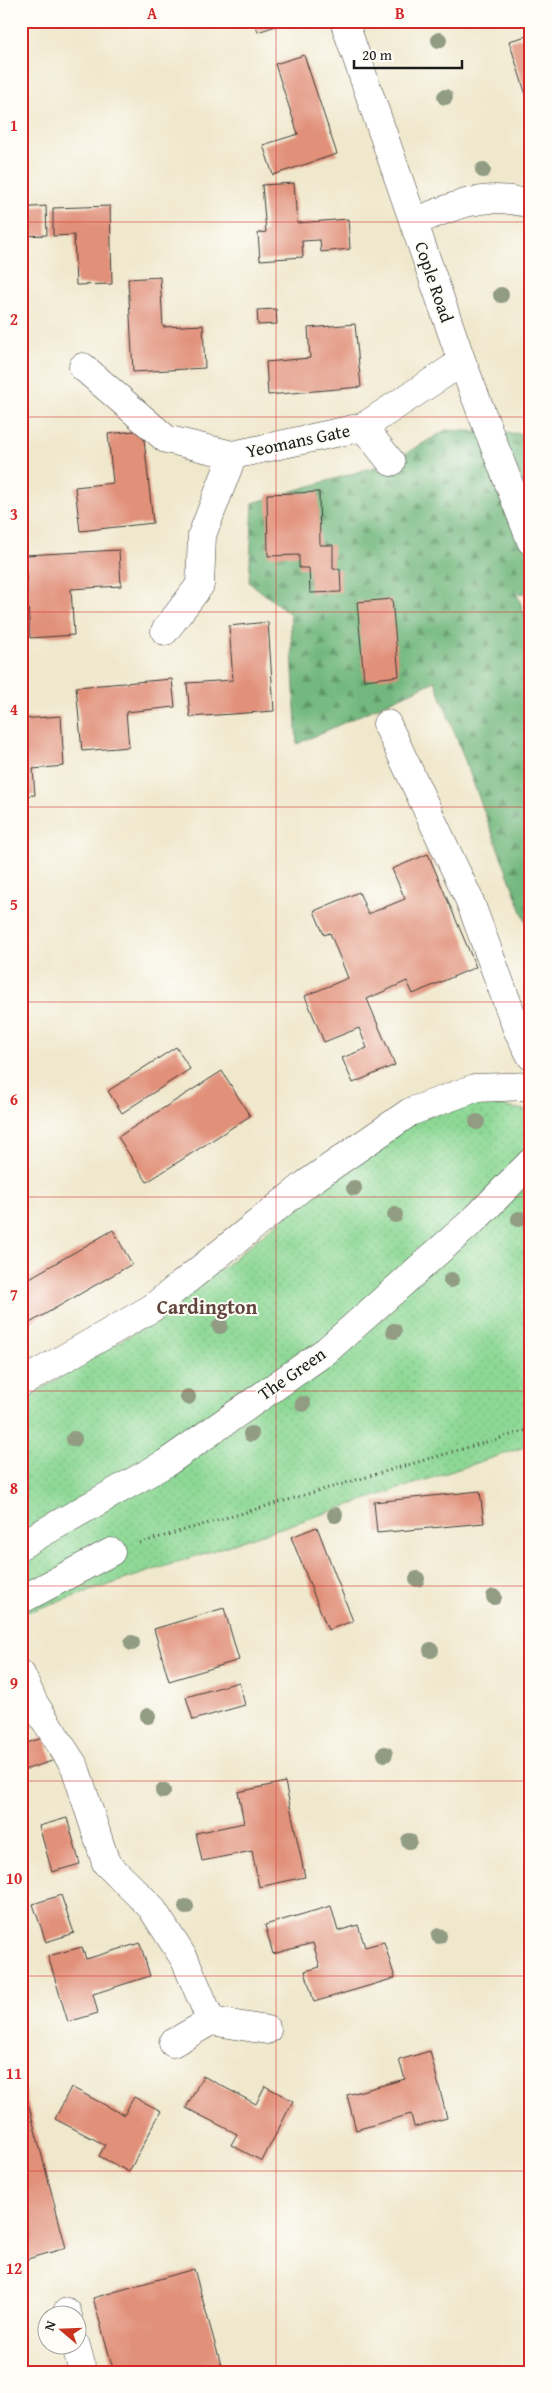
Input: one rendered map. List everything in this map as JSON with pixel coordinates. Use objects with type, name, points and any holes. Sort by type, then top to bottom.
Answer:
[{"type":"street","name":"Cople Road","points":[[344,21],[462,362],[531,541]]},
{"type":"street","points":[[414,222],[462,203],[479,199],[502,197],[531,205]]},
{"type":"street","name":"Yeomans Gate","points":[[83,367],[166,439],[233,455],[363,427],[462,362]]},
{"type":"street","name":"Yeomans Gate","points":[[363,427],[391,462]]},
{"type":"street","name":"Yeomans Gate","points":[[166,631],[200,585],[202,535],[233,455]]},
{"type":"street","points":[[387,724],[469,899],[517,1029],[531,1056]]},
{"type":"street","points":[[21,1383],[152,1308],[306,1184],[410,1112],[475,1088],[531,1086]]},
{"type":"street","name":"The Green","points":[[21,1545],[166,1463],[326,1351],[477,1217],[531,1162]]},
{"type":"street","points":[[21,1600],[111,1552]]},
{"type":"street","points":[[21,1674],[34,1703],[75,1766],[106,1863],[151,1907],[185,1960],[210,2021]]},
{"type":"street","points":[[173,2043],[210,2021],[267,2030]]},
{"type":"street","points":[[79,2356],[83,2372]]},
{"type":"path","points":[[111,1552],[531,1429]]},
{"type":"green space","points":[[446,430],[531,434],[531,592],[517,594],[531,631],[531,936],[435,681],[297,744],[290,614],[249,582],[253,503],[391,462]]},
{"type":"green space","points":[[467,1101],[531,1111],[531,1445],[21,1614],[21,1401],[170,1311],[321,1187],[416,1120]]},
{"type":"building","points":[[254,21],[287,21],[287,22],[258,32]]},
{"type":"building","points":[[531,35],[531,108],[530,108],[509,41]]},
{"type":"building","points":[[304,55],[337,154],[273,175],[263,145],[298,134],[275,64]]},
{"type":"building","points":[[294,183],[297,223],[348,219],[350,249],[321,252],[320,240],[302,241],[303,257],[260,260],[258,233],[266,232],[262,185]]},
{"type":"building","points":[[46,206],[47,235],[23,236],[21,208]]},
{"type":"building","points":[[110,206],[112,284],[76,285],[74,235],[53,236],[53,208]]},
{"type":"building","points":[[160,277],[163,327],[203,325],[205,368],[133,372],[128,279]]},
{"type":"building","points":[[276,309],[277,324],[258,325],[257,310]]},
{"type":"building","points":[[355,324],[361,387],[268,395],[266,362],[310,358],[308,328]]},
{"type":"building","points":[[143,430],[153,523],[80,531],[75,487],[113,483],[108,434]]},
{"type":"building","points":[[319,492],[320,545],[333,545],[333,569],[340,569],[341,592],[310,593],[309,568],[299,568],[299,555],[268,556],[267,494]]},
{"type":"building","points":[[119,550],[121,586],[71,589],[74,635],[30,638],[25,555]]},
{"type":"building","points":[[392,599],[399,676],[364,680],[357,602]]},
{"type":"building","points":[[268,622],[274,711],[190,717],[187,683],[233,680],[229,626]]},
{"type":"building","points":[[172,679],[175,707],[126,712],[129,747],[82,751],[76,687]]},
{"type":"building","points":[[61,716],[64,766],[33,769],[35,795],[21,796],[21,719]]},
{"type":"building","points":[[428,854],[476,967],[413,994],[407,981],[367,999],[395,1065],[353,1083],[342,1058],[367,1048],[359,1028],[324,1042],[305,996],[348,978],[330,933],[324,935],[314,911],[359,892],[368,914],[405,899],[392,869]]},
{"type":"building","points":[[176,1047],[190,1069],[122,1113],[108,1091]]},
{"type":"building","points":[[222,1071],[250,1116],[147,1182],[118,1137]]},
{"type":"building","points":[[113,1230],[132,1264],[21,1328],[21,1283]]},
{"type":"building","points":[[480,1491],[484,1523],[377,1533],[374,1502]]},
{"type":"building","points":[[317,1527],[353,1621],[328,1630],[291,1537]]},
{"type":"building","points":[[224,1608],[239,1660],[169,1681],[154,1629]]},
{"type":"building","points":[[239,1682],[245,1705],[193,1720],[186,1697]]},
{"type":"building","points":[[45,1737],[52,1761],[21,1771],[21,1745]]},
{"type":"building","points":[[285,1782],[305,1877],[259,1887],[252,1851],[202,1861],[196,1833],[244,1823],[238,1792]]},
{"type":"building","points":[[67,1818],[80,1864],[52,1872],[39,1826]]},
{"type":"building","points":[[61,1895],[74,1933],[46,1942],[33,1904]]},
{"type":"building","points":[[331,1906],[338,1931],[358,1925],[365,1947],[384,1942],[395,1978],[314,2002],[305,1971],[320,1967],[313,1943],[273,1954],[265,1925]]},
{"type":"building","points":[[140,1943],[150,1976],[93,1994],[98,2013],[68,2022],[48,1956],[82,1947],[86,1959]]},
{"type":"building","points":[[430,2051],[447,2118],[414,2127],[411,2114],[356,2130],[347,2095],[405,2079],[399,2060]]},
{"type":"building","points":[[203,2076],[256,2104],[265,2086],[293,2101],[262,2161],[231,2145],[237,2134],[186,2108]]},
{"type":"building","points":[[22,2080],[66,2248],[24,2260],[21,2251]]},
{"type":"building","points":[[71,2087],[124,2115],[134,2097],[161,2111],[129,2172],[99,2156],[105,2145],[55,2119]]},
{"type":"building","points":[[194,2269],[223,2372],[114,2372],[93,2298]]},
{"type":"district","name":"Cardington","points":[[207,1307]]}]
